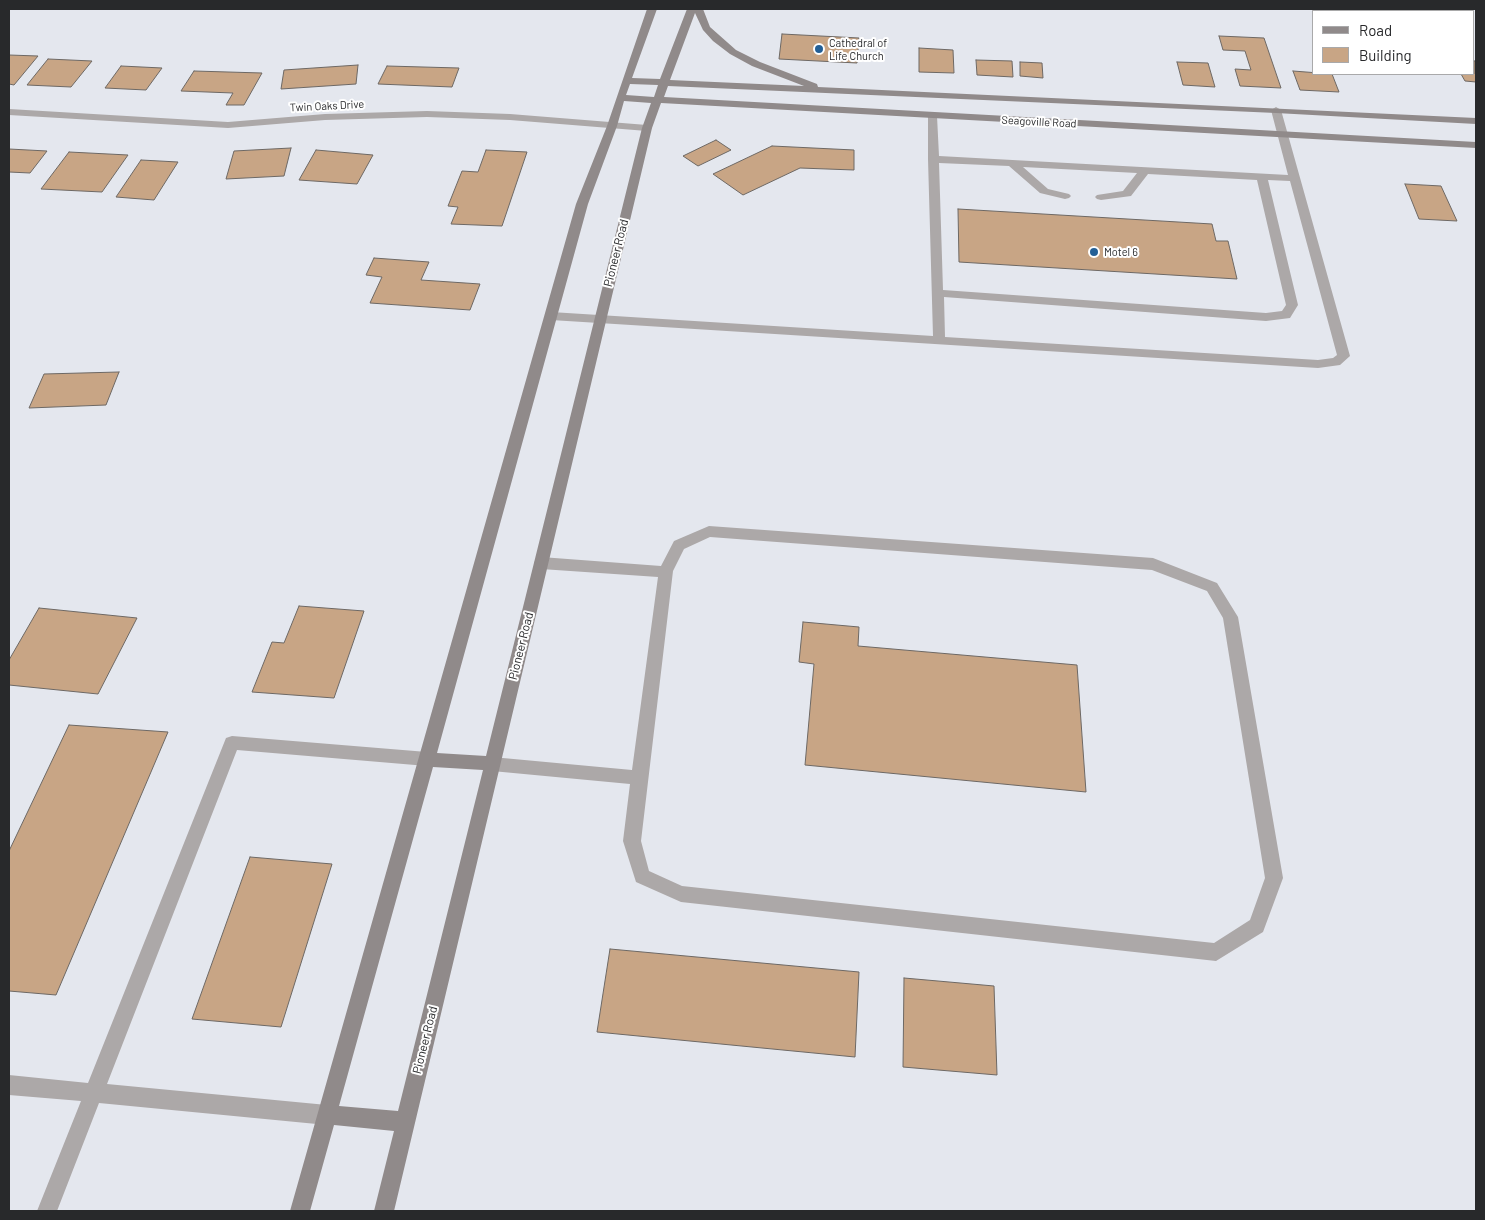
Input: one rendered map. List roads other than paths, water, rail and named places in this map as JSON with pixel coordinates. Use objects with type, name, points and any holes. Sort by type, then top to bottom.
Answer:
[{"type":"main road","points":[[300,1211],[582,204],[612,126],[652,9]]},
{"type":"main road","points":[[663,83],[692,9]]},
{"type":"main road","points":[[698,9],[706,28],[716,39],[733,52],[756,64],[826,91]]},
{"type":"main road","name":"Seagoville Road","points":[[626,81],[1276,110],[1476,121]]},
{"type":"main road","name":"Pioneer Road","points":[[384,1211],[600,318],[647,128],[663,83]]},
{"type":"main road","name":"Seagoville Road","points":[[620,98],[1476,145]]},
{"type":"main road","points":[[427,759],[492,764]]},
{"type":"main road","points":[[327,1115],[406,1122]]},
{"type":"street","points":[[550,316],[1318,364],[1336,362],[1344,356],[1276,110]]},
{"type":"street","name":"Twin Oaks Drive","points":[[9,112],[228,124],[325,117],[427,114],[510,117],[647,128]]},
{"type":"street","points":[[932,116],[939,340]]},
{"type":"street","points":[[933,159],[1295,178]]},
{"type":"street","points":[[1012,163],[1044,191],[1065,196]]},
{"type":"street","points":[[1101,198],[1127,194],[1145,170]]},
{"type":"street","points":[[937,294],[1266,317],[1286,315],[1292,305],[1262,177]]},
{"type":"street","points":[[709,531],[1153,564],[1212,587],[1230,617],[1274,878],[1257,926],[1216,952],[681,894],[642,876],[632,841],[639,778],[666,572],[679,545],[709,531]]},
{"type":"street","points":[[541,563],[666,572]]},
{"type":"street","points":[[47,1211],[232,743],[427,759]]},
{"type":"street","points":[[492,764],[639,778]]},
{"type":"street","points":[[9,1085],[327,1115]]},
{"type":"place","name":"Cathedral of Life Church","points":[[819,49]]},
{"type":"place","name":"Motel 6","points":[[1094,252]]}]
